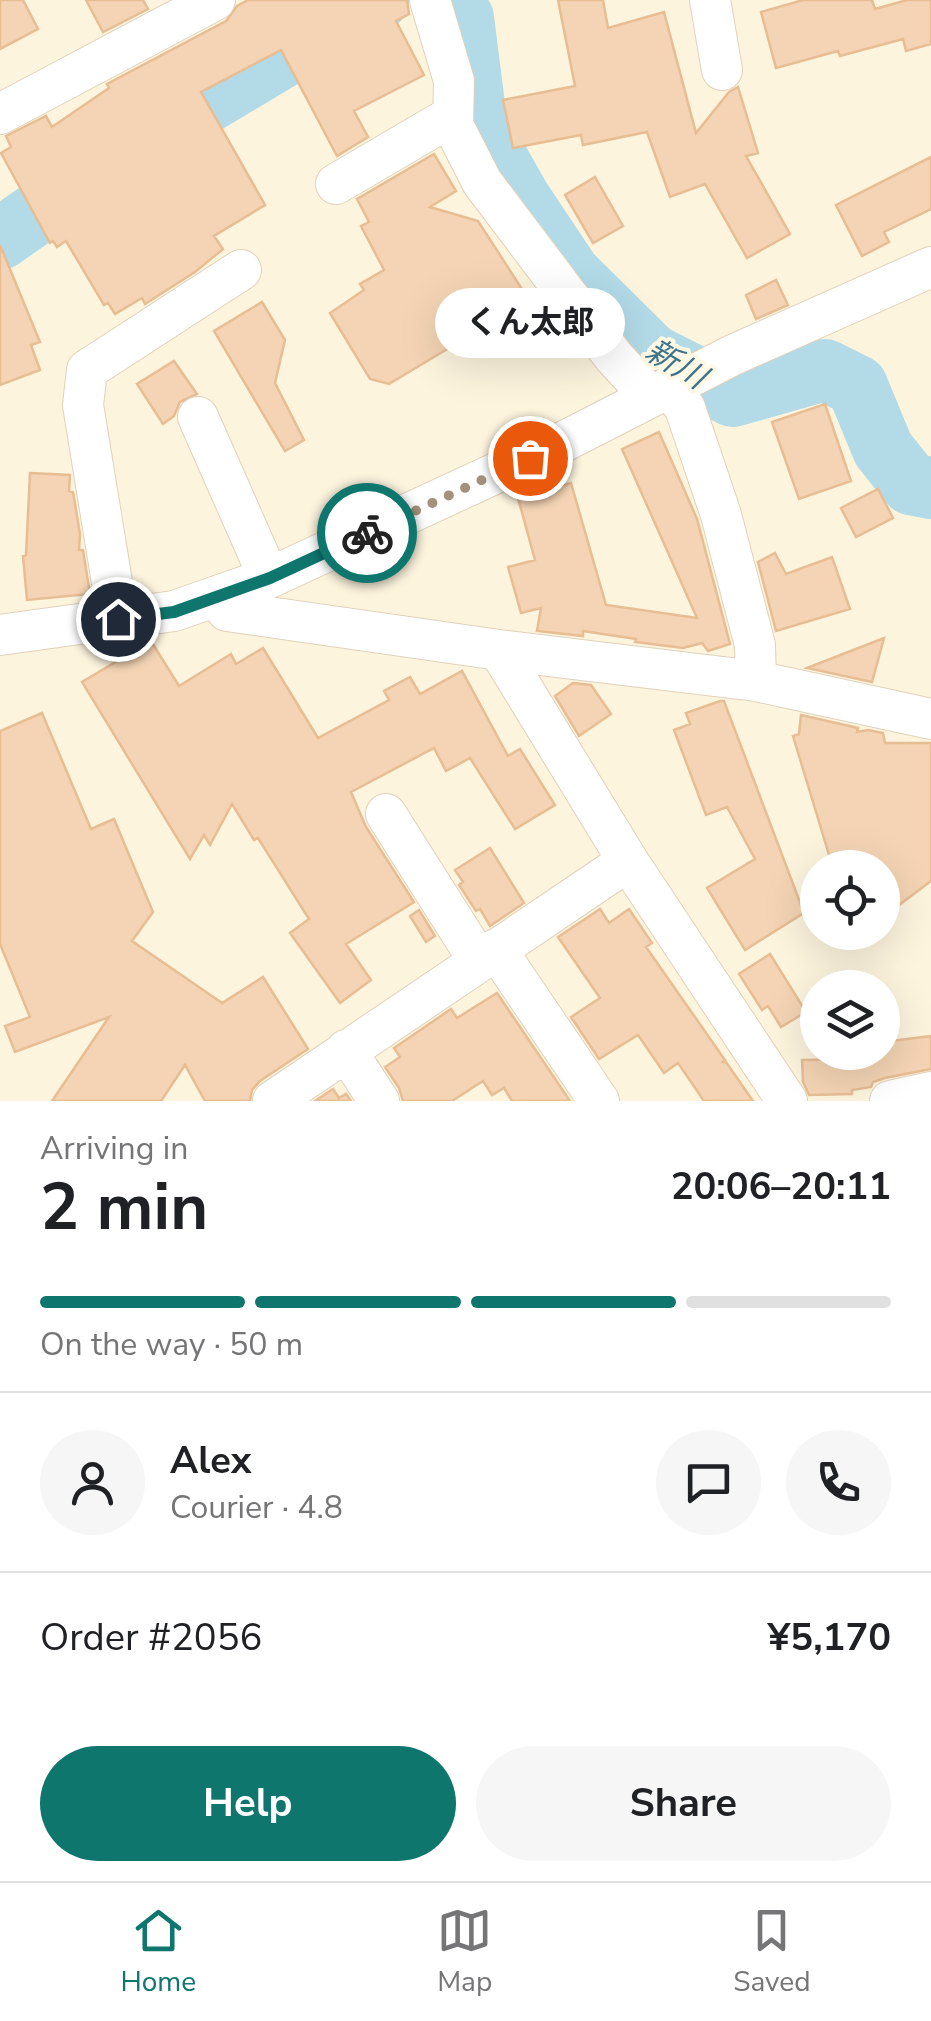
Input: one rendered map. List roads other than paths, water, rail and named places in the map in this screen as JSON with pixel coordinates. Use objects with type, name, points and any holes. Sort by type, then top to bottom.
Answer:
[{"type":"street","points":[[0,114],[215,0]]},
{"type":"street","points":[[430,0],[454,81],[453,125],[482,182],[614,356],[685,408],[722,515],[755,645],[756,681]]},
{"type":"street","points":[[710,0],[722,70]]},
{"type":"street","points":[[336,184],[452,116]]},
{"type":"street","points":[[0,634],[174,612],[270,578],[562,443],[733,355],[931,267]]},
{"type":"street","points":[[118,619],[83,405],[88,370],[241,270]]},
{"type":"street","points":[[198,416],[270,578]]},
{"type":"street","points":[[217,596],[227,611],[756,681],[931,719]]},
{"type":"street","points":[[499,650],[628,861],[787,1101]]},
{"type":"street","points":[[386,814],[600,1101]]},
{"type":"street","points":[[273,1101],[628,861]]},
{"type":"street","points":[[346,1050],[379,1101]]},
{"type":"street","points":[[890,1101],[931,1092]]},
{"type":"waterway","name":"新川","points":[[0,239],[132,147],[378,0]]},
{"type":"waterway","name":"新川","points":[[443,0],[463,18],[476,121],[520,199],[570,274],[652,355],[733,396],[825,370],[857,386],[883,449],[911,484],[931,488]]},
{"type":"place","name":"くん太郎","points":[[530,458]]}]
